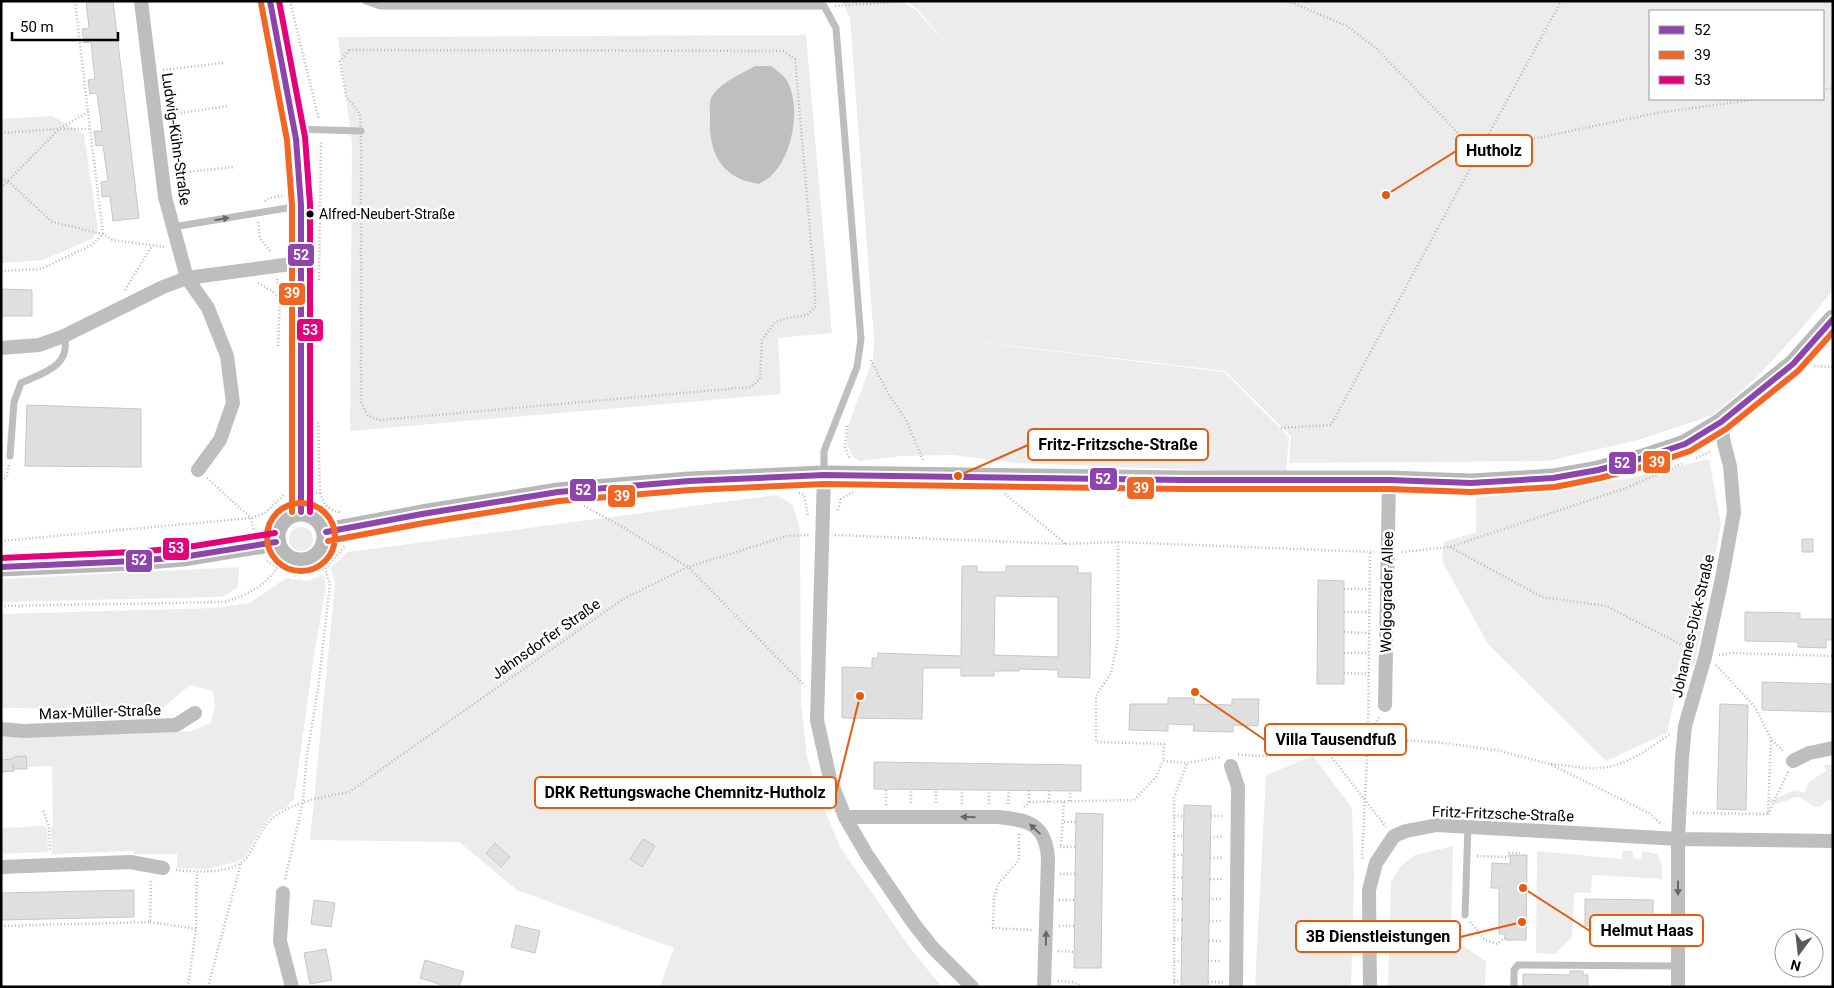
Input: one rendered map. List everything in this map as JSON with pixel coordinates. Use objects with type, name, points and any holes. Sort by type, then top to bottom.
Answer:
[{"type":"main road","points":[[270,1],[294,129],[300,197],[301,512]]},
{"type":"main road","points":[[334,531],[320,554],[306,562],[290,560],[279,549],[276,542],[276,533],[279,525],[285,518],[301,512],[317,518],[322,524],[334,531],[422,514],[558,492],[689,481],[824,475],[1184,480],[1389,480],[1471,483],[1553,478],[1598,470],[1685,444],[1721,422],[1793,364],[1833,319]]},
{"type":"main road","points":[[1,567],[183,557],[276,542]]},
{"type":"street","name":"Ludwig-Kühn-Straße","points":[[141,1],[165,197],[187,278],[208,308],[227,356],[233,403],[220,440],[198,470]]},
{"type":"street","points":[[1,348],[39,345],[64,336],[163,286],[187,278],[300,263]]},
{"type":"street","name":"Johannes-Dick-Straße","points":[[1678,987],[1678,839],[1685,726],[1705,656],[1734,512],[1730,466],[1721,422]]},
{"type":"street","points":[[824,475],[817,720],[830,779],[845,817],[867,855],[914,924],[933,948],[972,987]]},
{"type":"street","name":"Wolgograder Allee","points":[[1385,704],[1389,480]]},
{"type":"street","name":"Max-Müller-Straße","points":[[1,729],[23,731],[176,726],[195,713]]},
{"type":"street","points":[[1793,761],[1810,753],[1833,748]]},
{"type":"street","points":[[1228,759],[1238,787],[1236,987]]},
{"type":"street","points":[[845,817],[1017,818],[1037,828],[1047,844],[1048,859],[1044,983]]},
{"type":"street","name":"Fritz-Fritzsche-Straße","points":[[1394,836],[1406,831],[1437,825],[1678,839]]},
{"type":"street","points":[[1370,987],[1369,890],[1376,863],[1394,836]]},
{"type":"street","points":[[1678,839],[1833,841]]},
{"type":"street","points":[[1,867],[130,862],[157,867]]},
{"type":"street","points":[[283,893],[280,941],[292,987]]},
{"type":"lane","points":[[366,1],[380,6],[646,4],[824,6],[836,28],[860,340],[857,367],[824,451],[824,475]]},
{"type":"lane","points":[[294,129],[361,131]]},
{"type":"lane","points":[[173,227],[257,213],[300,197]]},
{"type":"lane","points":[[10,456],[14,402],[21,383],[54,367],[64,358],[67,346],[64,336]]},
{"type":"lane","points":[[1464,915],[1468,826]]},
{"type":"lane","points":[[1514,987],[1514,970],[1518,965],[1678,966]]},
{"type":"path","points":[[75,1],[103,234]]},
{"type":"path","points":[[824,6],[911,1]]},
{"type":"path","points":[[1288,1],[1347,26],[1377,49],[1460,135],[1482,143],[1503,145],[1657,113],[1751,100]]},
{"type":"path","points":[[1281,428],[1331,425],[1482,143],[1561,1]]},
{"type":"path","points":[[349,50],[783,51],[795,59],[815,288],[815,307],[807,315],[775,322],[762,340],[760,379],[751,387],[380,420],[368,416],[361,402],[361,131],[360,114],[346,96],[340,61],[349,50]]},
{"type":"path","points":[[150,72],[223,63]]},
{"type":"path","points":[[155,117],[228,106]]},
{"type":"path","points":[[1,188],[59,129],[88,112]]},
{"type":"path","points":[[1,134],[59,129],[89,129]]},
{"type":"path","points":[[162,174],[234,167]]},
{"type":"path","points":[[1,179],[9,182],[52,222],[103,234],[113,240],[152,246],[179,247]]},
{"type":"path","points":[[278,346],[280,299],[274,256],[260,238],[257,213],[267,199],[286,194],[287,190],[300,197],[320,188]]},
{"type":"path","points":[[1,271],[41,269],[92,245],[103,234]]},
{"type":"path","points":[[110,313],[152,246]]},
{"type":"path","points":[[256,282],[272,291],[280,299]]},
{"type":"path","points":[[871,360],[889,395],[906,420],[924,462]]},
{"type":"path","points":[[1,606],[224,602],[258,588],[269,579],[278,567],[297,576],[325,569],[347,545],[334,531],[339,512],[330,509],[324,504],[320,493],[318,412]]},
{"type":"path","points":[[1694,459],[1711,452],[1724,443]]},
{"type":"path","points":[[834,528],[834,535],[1066,544],[1118,542],[1387,553],[1450,547],[1626,488],[1685,462]]},
{"type":"path","points":[[198,470],[252,518]]},
{"type":"path","points":[[1,480],[6,478]]},
{"type":"path","points":[[837,514],[841,499],[856,490]]},
{"type":"path","points":[[1002,492],[1066,544]]},
{"type":"path","points":[[1,541],[252,518],[265,513],[284,494],[320,493]]},
{"type":"path","points":[[581,505],[621,526],[688,568],[817,698]]},
{"type":"path","name":"Jahnsdorfer Straße","points":[[241,862],[247,858],[272,818],[303,802],[349,792],[623,599],[688,568],[787,536],[821,535]]},
{"type":"path","points":[[1046,931],[993,928],[994,898],[998,884],[1019,860],[1018,812],[1029,802],[1134,800],[1156,777],[1163,761],[1164,744],[1096,742],[1096,696],[1111,673],[1118,639],[1118,542]]},
{"type":"path","points":[[1450,547],[1542,598],[1606,606],[1705,656],[1719,667],[1755,707],[1771,739],[1793,761],[1768,814]]},
{"type":"path","points":[[1370,552],[1368,739],[1362,858],[1376,863]]},
{"type":"path","points":[[283,893],[303,802],[307,755],[318,689],[330,584],[325,569]]},
{"type":"path","points":[[1344,589],[1370,589]]},
{"type":"path","points":[[1344,612],[1370,612]]},
{"type":"path","points":[[1344,632],[1370,633]]},
{"type":"path","points":[[1344,653],[1369,653]]},
{"type":"path","points":[[1705,656],[1731,653],[1833,656]]},
{"type":"path","points":[[1344,674],[1369,674]]},
{"type":"path","points":[[1368,739],[1385,704]]},
{"type":"path","points":[[1163,761],[1187,763],[1267,756],[1319,741],[1341,738],[1436,742],[1496,750],[1550,764],[1607,768],[1625,763],[1678,728],[1685,726]]},
{"type":"path","points":[[1768,814],[1771,739]]},
{"type":"path","points":[[1319,741],[1394,836]]},
{"type":"path","points":[[1174,987],[1174,798],[1187,763]]},
{"type":"path","points":[[1550,764],[1649,813],[1678,839]]},
{"type":"path","points":[[1029,791],[1029,802]]},
{"type":"path","points":[[1049,802],[1050,791]]},
{"type":"path","points":[[1070,791],[1070,802]]},
{"type":"path","points":[[1061,847],[1064,802]]},
{"type":"path","points":[[43,811],[49,826],[50,853]]},
{"type":"path","points":[[1679,813],[1768,814]]},
{"type":"path","points":[[1174,816],[1184,816]]},
{"type":"path","points":[[1064,822],[1076,822]]},
{"type":"path","points":[[1174,836],[1184,836]]},
{"type":"path","points":[[1489,856],[1508,857],[1509,853],[1520,853]]},
{"type":"path","points":[[1174,855],[1184,855]]},
{"type":"path","points":[[150,922],[157,867],[197,873],[225,869],[241,862]]},
{"type":"path","points":[[208,987],[241,862]]},
{"type":"path","points":[[188,987],[196,929],[197,873]]},
{"type":"path","points":[[1174,877],[1183,878]]},
{"type":"path","points":[[1174,899],[1183,900]]},
{"type":"path","points":[[1464,915],[1485,940],[1498,944],[1505,938]]},
{"type":"path","points":[[1174,920],[1183,920]]},
{"type":"path","points":[[1,926],[150,922],[196,929]]},
{"type":"path","points":[[1174,939],[1182,939]]},
{"type":"path","points":[[1174,961],[1182,961]]},
{"type":"path","points":[[1174,981],[1182,982]]},
{"type":"path","points":[[1044,983],[1072,982],[1084,987]]},
{"type":"shaded area","points":[[839,1],[903,1],[917,11],[945,42],[919,11],[906,1],[1833,1],[1833,290],[1801,329],[1758,376],[1713,415],[1638,440],[1548,461],[1289,463],[1291,436],[1225,371],[928,336],[1224,372],[1289,437],[1286,473],[1016,463],[952,455],[902,456],[859,461],[849,450],[848,426],[873,359],[874,340],[850,18],[843,3]]},
{"type":"shaded area","points":[[806,35],[832,333],[778,338],[781,394],[350,431],[352,143],[338,37]]},
{"type":"shaded area","points":[[755,66],[771,66],[781,74],[791,89],[794,102],[793,129],[785,155],[771,176],[759,184],[746,181],[727,170],[715,153],[710,130],[711,98],[719,88],[731,79]]},
{"type":"shaded area","points":[[52,116],[84,134],[98,229],[92,239],[43,260],[1,263],[1,119]]},
{"type":"shaded area","points":[[1709,459],[1721,524],[1694,668],[1682,664],[1667,733],[1606,761],[1488,644],[1442,561],[1444,542],[1476,532],[1476,498],[1631,478]]},
{"type":"shaded area","points":[[776,495],[793,505],[800,529],[801,704],[807,757],[818,793],[840,847],[911,949],[942,987],[660,987],[674,948],[517,890],[459,842],[310,840],[335,584],[331,568],[348,552]]},
{"type":"shaded area","points":[[301,527],[309,531],[313,539],[309,547],[301,551],[293,547],[289,539],[293,531]]},
{"type":"shaded area","points":[[239,567],[238,587],[222,597],[1,602],[1,579]]},
{"type":"shaded area","points":[[323,575],[326,586],[314,655],[294,799],[286,808],[273,814],[261,829],[246,856],[237,862],[205,869],[177,868],[177,854],[134,854],[134,851],[52,854],[52,766],[27,767],[26,756],[13,756],[12,759],[1,759],[1,734],[65,736],[192,731],[211,723],[215,707],[213,691],[190,685],[161,709],[1,708],[1,614],[213,608],[250,603],[286,578],[308,581]]},
{"type":"shaded area","points":[[1313,756],[1352,808],[1354,877],[1351,987],[1255,987],[1266,775]]},
{"type":"shaded area","points":[[1830,764],[1833,768],[1833,801],[1828,800],[1821,806],[1815,807],[1800,797],[1779,803],[1768,801],[1770,797],[1774,800],[1794,790],[1804,793],[1809,782],[1826,771],[1823,766]]},
{"type":"shaded area","points":[[43,826],[47,828],[48,852],[1,854],[1,828]]},
{"type":"shaded area","points":[[1453,846],[1451,938],[1486,961],[1485,987],[1388,987],[1391,882],[1401,866],[1415,855]]},
{"type":"shaded area","points":[[1623,850],[1633,851],[1633,858],[1641,859],[1642,851],[1657,854],[1662,864],[1662,879],[1592,875],[1591,893],[1574,893],[1572,937],[1555,954],[1536,953],[1537,851],[1622,859]]},
{"type":"building","points":[[86,1],[113,1],[139,218],[113,221],[110,196],[102,197],[101,182],[108,181],[103,145],[96,146],[94,131],[102,131],[97,93],[90,94],[88,80],[95,79],[91,42],[84,43],[82,29],[89,28]]},
{"type":"building","points":[[1,289],[32,290],[32,316],[1,316]]},
{"type":"building","points":[[27,405],[141,409],[141,467],[25,466]]},
{"type":"building","points":[[1802,539],[1813,539],[1813,552],[1802,552]]},
{"type":"building","points":[[962,566],[977,566],[977,572],[1006,572],[1006,566],[1078,566],[1078,573],[1091,573],[1090,678],[1058,677],[1058,670],[1019,669],[1019,671],[994,671],[994,676],[961,676],[961,668],[923,668],[922,719],[842,718],[842,667],[872,668],[872,658],[878,658],[878,653],[961,656]],"holes":[[[995,596],[1058,597],[1058,657],[994,655]]]},
{"type":"building","points":[[1318,580],[1344,581],[1344,684],[1317,684]]},
{"type":"building","points":[[1745,612],[1800,613],[1800,619],[1833,619],[1833,640],[1826,640],[1826,648],[1798,647],[1798,642],[1745,641]]},
{"type":"building","points":[[1762,682],[1833,684],[1833,712],[1762,710]]},
{"type":"building","points":[[1168,698],[1194,698],[1194,704],[1232,705],[1232,699],[1259,699],[1258,726],[1233,725],[1233,732],[1193,731],[1194,725],[1168,724],[1168,731],[1129,730],[1130,704],[1168,704]]},
{"type":"building","points":[[1720,704],[1748,705],[1746,810],[1717,809]]},
{"type":"building","points":[[26,756],[27,769],[14,769],[13,764],[14,771],[1,772],[1,760]]},
{"type":"building","points":[[874,762],[1081,765],[1081,791],[874,789]]},
{"type":"building","points":[[1184,805],[1211,806],[1208,987],[1181,987]]},
{"type":"building","points":[[1076,813],[1103,814],[1101,968],[1074,968]]},
{"type":"building","points":[[643,839],[655,846],[642,867],[630,859]]},
{"type":"building","points":[[495,843],[510,857],[501,867],[486,853]]},
{"type":"building","points":[[1510,855],[1527,855],[1526,940],[1505,940],[1505,934],[1499,934],[1499,888],[1491,888],[1492,863],[1510,864]]},
{"type":"building","points":[[134,890],[134,917],[1,920],[1,893]]},
{"type":"building","points":[[1585,899],[1653,900],[1653,927],[1613,929],[1613,926],[1585,926]]},
{"type":"building","points":[[314,900],[335,903],[331,927],[311,924]]},
{"type":"building","points":[[516,925],[540,931],[535,953],[511,947]]},
{"type":"building","points":[[326,949],[332,980],[310,984],[304,953]]},
{"type":"building","points":[[425,960],[464,972],[459,987],[448,987],[420,978]]},
{"type":"building","points":[[1570,971],[1583,971],[1583,975],[1588,975],[1588,987],[1523,987],[1523,974],[1570,975]]},
{"type":"transit line","name":"52","points":[[270,1],[296,139],[301,205],[301,512]]},
{"type":"transit line","name":"53","points":[[279,1],[305,137],[310,204],[310,512]]},
{"type":"transit line","name":"39","points":[[261,3],[287,140],[292,205],[292,512]]},
{"type":"transit line","name":"52","points":[[326,532],[558,492],[689,481],[824,475],[1184,480],[1389,480],[1471,483],[1553,478],[1598,470],[1685,444],[1721,422],[1793,364],[1833,319]]},
{"type":"transit line","name":"39","points":[[328,541],[559,501],[690,490],[824,484],[1184,489],[1389,489],[1471,492],[1555,487],[1646,466],[1690,451],[1726,429],[1798,371],[1833,332]]},
{"type":"transit line","name":"39","points":[[301,503],[314,506],[325,513],[332,524],[335,537],[332,550],[325,561],[314,568],[301,571],[288,568],[277,561],[270,550],[267,537],[270,524],[277,513],[288,506],[301,503]]},
{"type":"transit line","name":"53","points":[[1,558],[182,548],[275,533]]},
{"type":"transit line","name":"52","points":[[1,567],[183,557],[276,542]]},
{"type":"place","name":"Hutholz","points":[[1386,195]]},
{"type":"place","name":"Alfred-Neubert-Straße","points":[[310,214]]},
{"type":"place","name":"Fritz-Fritzsche-Straße","points":[[958,476]]},
{"type":"place","name":"Villa Tausendfuß","points":[[1195,692]]},
{"type":"place","name":"DRK Rettungswache Chemnitz-Hutholz","points":[[860,696]]},
{"type":"place","name":"Helmut Haas","points":[[1523,888]]},
{"type":"place","name":"3B Dienstleistungen","points":[[1522,922]]}]
